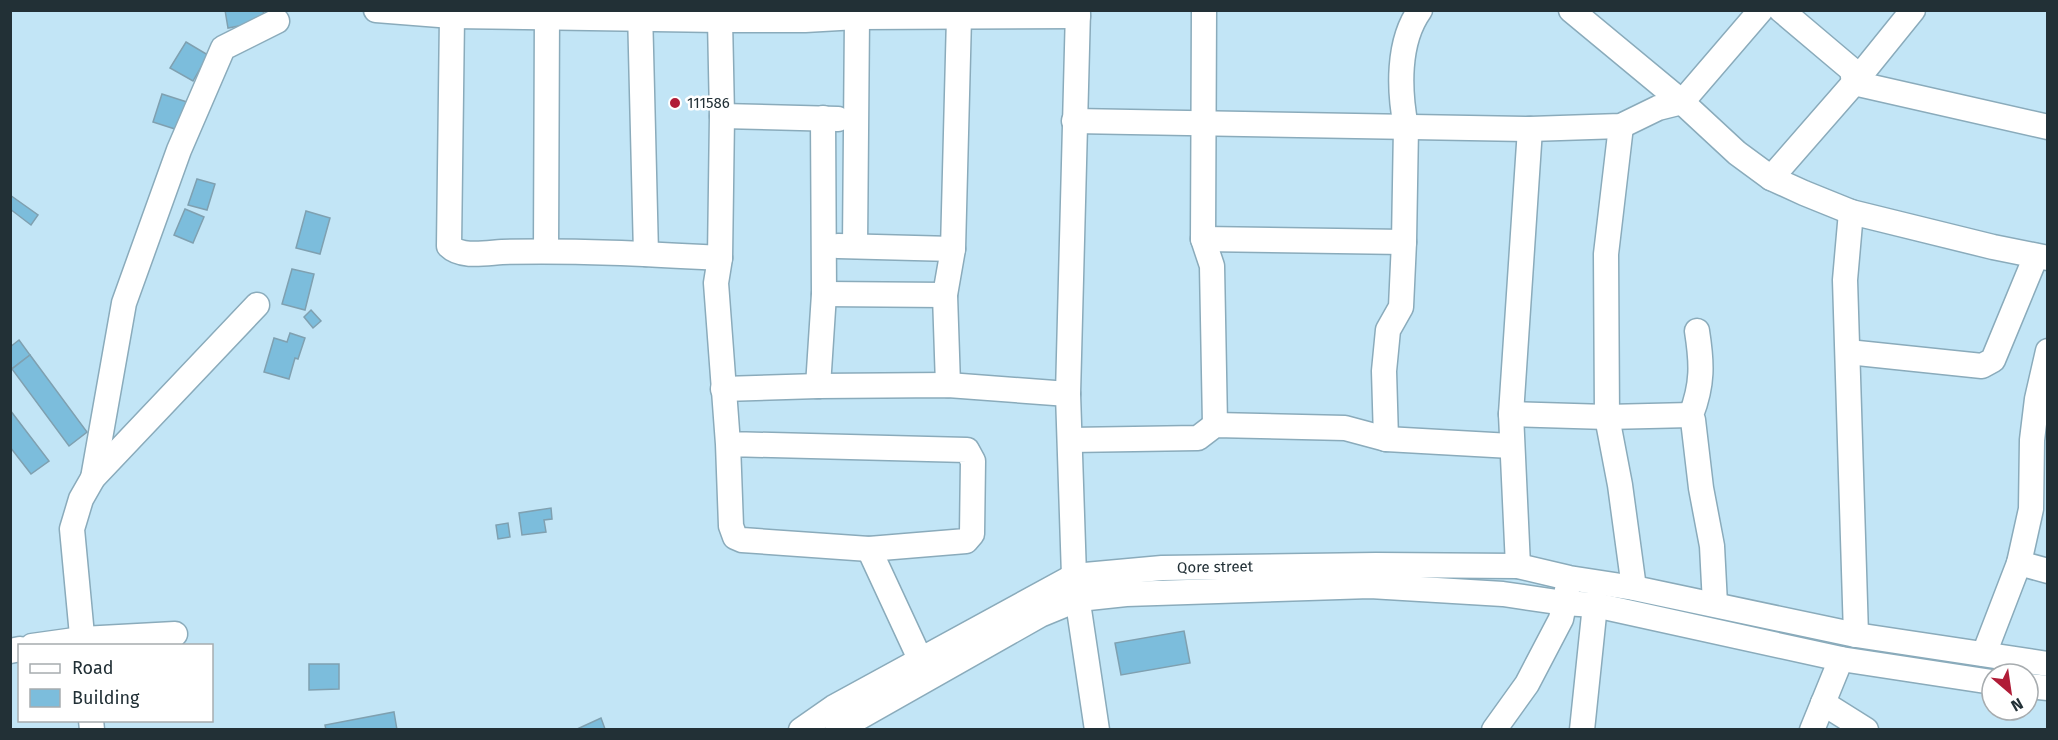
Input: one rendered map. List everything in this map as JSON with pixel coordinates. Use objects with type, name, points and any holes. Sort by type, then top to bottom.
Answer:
[{"type":"street","points":[[376,10],[452,16],[640,15],[720,20],[805,15],[959,17],[1078,13],[1068,394],[1076,587],[1089,726]]},
{"type":"street","points":[[1204,10],[1203,239],[1212,266],[1215,425]]},
{"type":"street","points":[[1571,10],[1682,102],[1737,153],[1771,178],[1804,194],[1851,212],[2042,257],[1993,360],[1982,366],[1848,352]]},
{"type":"street","points":[[1074,121],[1530,129],[1621,126],[1658,108],[1682,102],[1761,10]]},
{"type":"street","points":[[1781,10],[1852,70],[1854,83]]},
{"type":"street","points":[[1771,178],[1854,83],[1912,10]]},
{"type":"street","points":[[1386,439],[1384,371],[1388,330],[1401,307],[1404,242],[1406,127],[1403,112],[1402,75],[1406,40],[1415,11]]},
{"type":"street","points":[[546,251],[547,14]]},
{"type":"street","points":[[640,15],[646,254]]},
{"type":"street","points":[[452,16],[449,246],[454,251],[467,253],[546,251],[720,258]]},
{"type":"street","points":[[855,246],[857,17]]},
{"type":"street","points":[[948,385],[945,295],[953,249],[959,17]]},
{"type":"street","points":[[720,20],[722,116],[720,258],[717,283],[731,526],[735,537],[742,540],[869,549],[966,541],[972,534],[973,461],[967,450],[728,444]]},
{"type":"street","points":[[93,478],[124,303],[179,150],[223,48],[277,21]]},
{"type":"street","points":[[1854,83],[2048,127]]},
{"type":"street","points":[[722,116],[855,120]]},
{"type":"street","points":[[818,386],[825,246],[823,118]]},
{"type":"street","points":[[1621,126],[1606,254],[1607,417],[1620,485],[1634,588]]},
{"type":"street","points":[[1518,566],[1511,414],[1530,129]]},
{"type":"street","points":[[1851,212],[1845,280],[1856,636]]},
{"type":"street","points":[[1203,239],[1404,242]]},
{"type":"street","points":[[825,246],[953,249]]},
{"type":"street","points":[[824,294],[945,295]]},
{"type":"street","points":[[82,642],[72,529],[81,499],[93,478],[257,305]]},
{"type":"street","points":[[1690,415],[1699,395],[1702,373],[1697,331]]},
{"type":"street","points":[[1984,654],[2019,562],[2031,509],[2040,440],[2037,399],[2048,351]]},
{"type":"street","points":[[723,389],[948,385],[1068,394]]},
{"type":"street","points":[[1511,414],[1607,417],[1690,415]]},
{"type":"street","points":[[1690,415],[1694,420],[1701,488],[1712,546],[1715,604]]},
{"type":"street","points":[[1070,440],[1198,438],[1215,425],[1345,428],[1386,439],[1511,446]]},
{"type":"street","points":[[869,549],[920,659]]},
{"type":"street","points":[[2019,562],[2048,571]]},
{"type":"street","name":"Qore street","points":[[801,729],[834,707],[920,659],[1076,587],[1162,568],[1518,566],[1569,578],[1667,594],[1856,636],[2048,664]]},
{"type":"street","points":[[1494,729],[1527,684],[1561,619],[1569,578]]},
{"type":"street","name":"Qore street","points":[[837,729],[1040,615],[1076,587],[1126,594],[1370,586],[1503,594],[1594,605],[1841,658],[1980,679]]},
{"type":"street","points":[[1663,619],[1667,594]]},
{"type":"street","points":[[1582,729],[1594,605]]},
{"type":"street","points":[[49,644],[175,634]]},
{"type":"street","points":[[1812,729],[1841,658]]},
{"type":"street","points":[[1823,703],[1866,729]]},
{"type":"building","points":[[225,10],[263,10],[265,21],[228,28]]},
{"type":"building","points":[[186,42],[208,55],[193,81],[170,68]]},
{"type":"building","points":[[162,94],[187,102],[178,130],[153,122]]},
{"type":"building","points":[[197,179],[215,184],[207,210],[188,205]]},
{"type":"building","points":[[10,195],[38,215],[31,225],[10,209]]},
{"type":"building","points":[[185,209],[204,217],[193,243],[174,235]]},
{"type":"building","points":[[306,211],[330,218],[320,254],[296,248]]},
{"type":"building","points":[[292,269],[314,274],[305,310],[282,304]]},
{"type":"building","points":[[311,310],[321,321],[313,328],[304,317]]},
{"type":"building","points":[[290,333],[305,338],[298,359],[295,358],[289,379],[264,372],[274,338],[287,342]]},
{"type":"building","points":[[19,340],[30,355],[10,370],[10,347]]},
{"type":"building","points":[[30,355],[87,432],[69,446],[12,369]]},
{"type":"building","points":[[10,410],[49,461],[31,474],[10,447]]},
{"type":"building","points":[[551,508],[552,519],[544,520],[546,532],[522,535],[519,513]]},
{"type":"building","points":[[508,523],[510,537],[498,539],[496,525]]},
{"type":"building","points":[[1184,631],[1190,663],[1121,675],[1115,643]]},
{"type":"building","points":[[309,664],[339,664],[339,689],[309,690]]},
{"type":"building","points":[[394,712],[397,730],[326,730],[325,725]]},
{"type":"building","points":[[601,718],[605,729],[575,730]]},
{"type":"place","name":"111586","points":[[675,103]]}]
